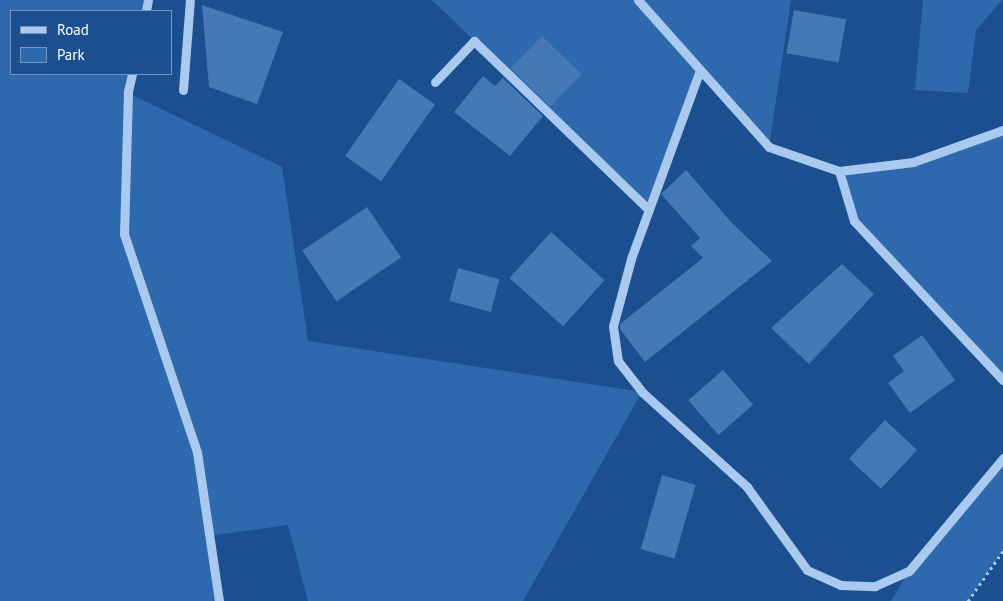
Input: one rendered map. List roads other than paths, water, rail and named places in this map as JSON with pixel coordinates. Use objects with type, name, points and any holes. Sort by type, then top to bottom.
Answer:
[{"type":"street","points":[[183,90],[190,0]]},
{"type":"street","points":[[638,0],[769,147],[839,171],[913,162],[1003,130]]},
{"type":"street","points":[[435,82],[474,41],[649,210]]},
{"type":"street","points":[[700,70],[631,259],[613,326],[618,360],[642,392],[748,488],[807,570],[840,585],[875,586],[909,571],[1003,458]]},
{"type":"street","points":[[132,75],[128,92],[124,234],[198,452],[219,601]]},
{"type":"street","points":[[839,171],[854,221],[1003,380]]}]
